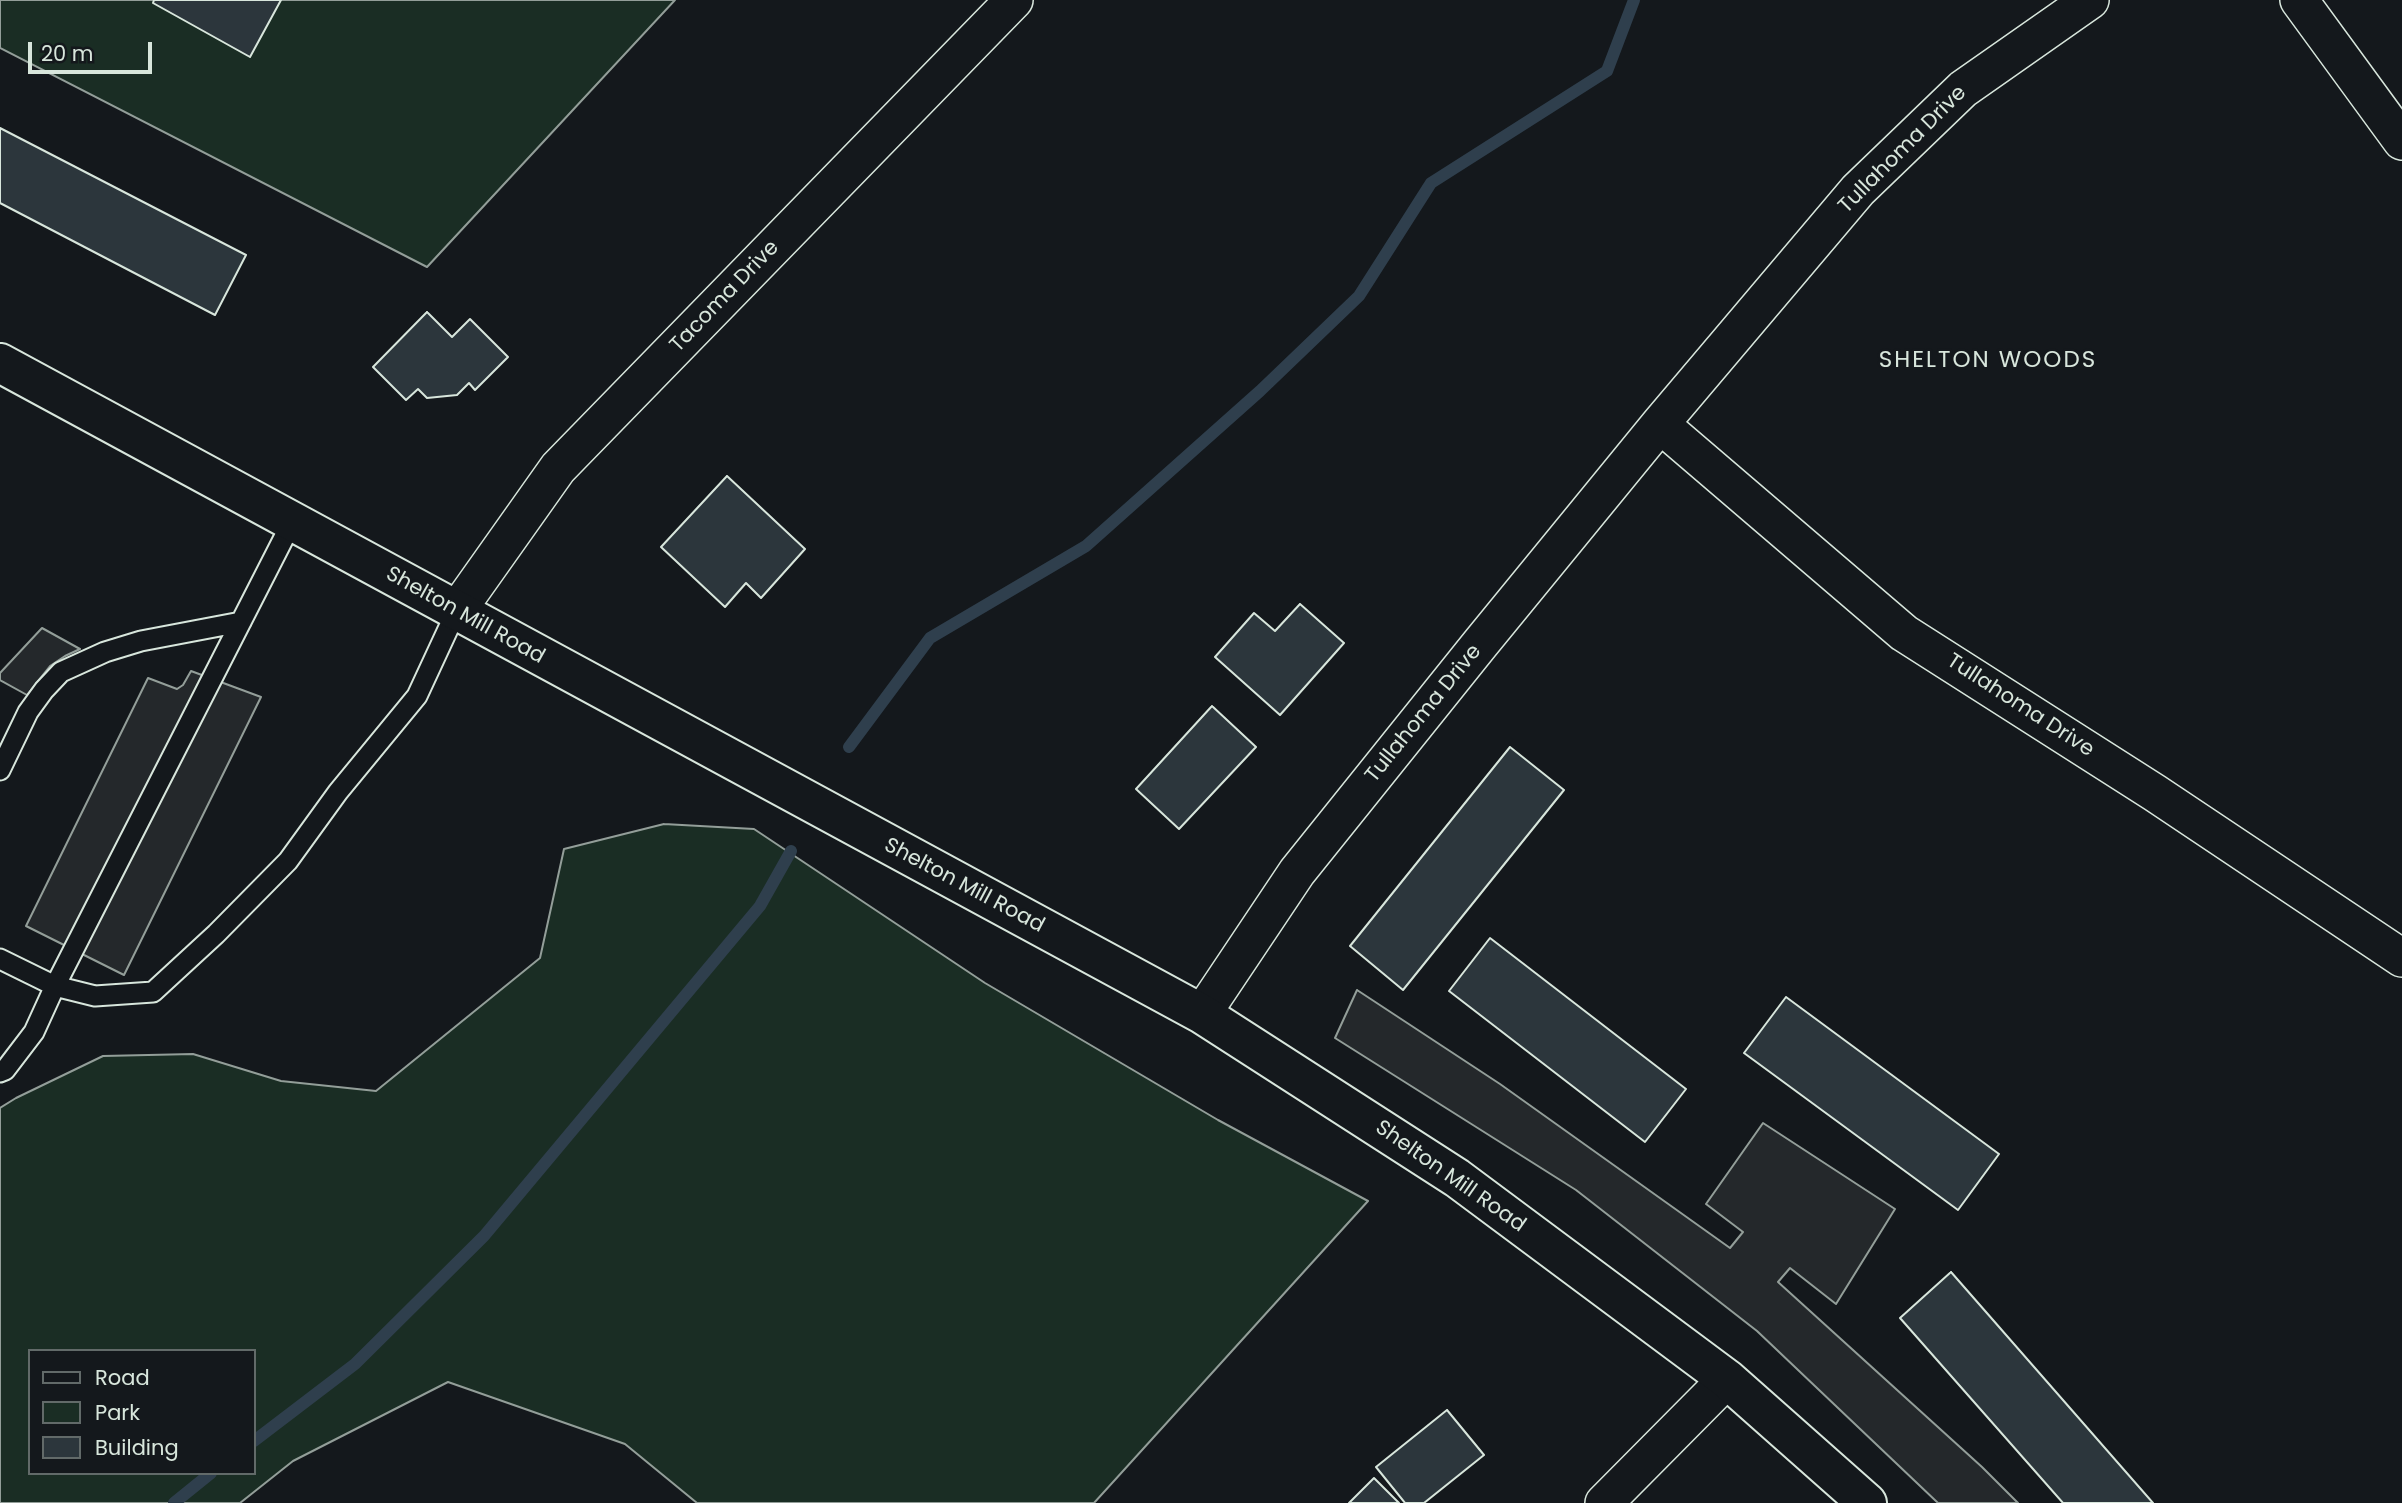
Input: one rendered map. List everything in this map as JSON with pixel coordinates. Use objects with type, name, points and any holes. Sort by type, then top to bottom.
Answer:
[{"type":"street","name":"Tacoma Drive","points":[[456,612],[558,468],[1014,0]]},
{"type":"street","name":"Tullahoma Drive","points":[[1202,1014],[1297,872],[1660,424],[1857,190],[1963,89],[2090,0]]},
{"type":"street","points":[[2299,0],[2402,141]]},
{"type":"street","name":"Shelton Mill Road","points":[[0,363],[1202,1014],[1457,1178],[1727,1379],[1867,1503]]},
{"type":"street","name":"Tullahoma Drive","points":[[1660,424],[1904,633],[2155,793],[2402,958]]},
{"type":"street","points":[[1604,1503],[1727,1379]]},
{"type":"lane","points":[[0,1072],[5,1070],[34,1032],[292,522]]},
{"type":"lane","points":[[0,959],[55,986],[95,996],[153,992],[216,934],[288,861],[338,792],[417,696],[456,612]]},
{"type":"lane","points":[[0,770],[28,712],[61,672],[79,662],[129,645],[241,622]]},
{"type":"green space","points":[[0,0],[675,0],[427,267],[0,48]]},
{"type":"green space","points":[[664,824],[754,829],[985,983],[1218,1120],[1368,1201],[1094,1503],[697,1503],[625,1444],[448,1382],[293,1461],[240,1503],[0,1503],[0,1108],[103,1056],[193,1054],[281,1081],[376,1091],[540,958],[564,849]]},
{"type":"shaded area","points":[[42,628],[80,649],[50,666],[27,695],[0,680],[0,673]]},
{"type":"shaded area","points":[[191,671],[261,697],[124,975],[26,926],[148,678],[177,689],[183,685]]},
{"type":"shaded area","points":[[1357,990],[1500,1084],[1730,1248],[1743,1232],[1706,1204],[1763,1123],[1895,1209],[1836,1304],[1790,1268],[1778,1282],[2018,1503],[1938,1503],[1757,1331],[1576,1190],[1335,1038]]},
{"type":"building","points":[[154,0],[281,0],[250,57],[153,3]]},
{"type":"building","points":[[0,128],[246,255],[215,315],[0,203]]},
{"type":"building","points":[[427,312],[452,337],[470,319],[508,357],[475,390],[469,383],[457,395],[427,398],[418,389],[406,400],[373,367]]},
{"type":"building","points":[[727,476],[805,549],[761,598],[746,583],[725,607],[661,547]]},
{"type":"building","points":[[1300,604],[1344,643],[1280,715],[1215,657],[1254,613],[1275,631]]},
{"type":"building","points":[[1212,706],[1256,747],[1179,829],[1136,789]]},
{"type":"building","points":[[1510,747],[1564,790],[1403,990],[1350,946]]},
{"type":"building","points":[[1490,938],[1686,1089],[1645,1142],[1449,991]]},
{"type":"building","points":[[1786,997],[1999,1154],[1958,1210],[1744,1053]]},
{"type":"building","points":[[1951,1272],[2153,1503],[2063,1503],[1900,1318]]},
{"type":"building","points":[[1447,1410],[1484,1455],[1424,1503],[1405,1503],[1376,1467]]},
{"type":"building","points":[[1374,1478],[1399,1503],[1349,1503]]},
{"type":"waterway","points":[[849,747],[930,638],[1086,546],[1260,391],[1359,296],[1431,183],[1607,71],[1634,0]]},
{"type":"waterway","points":[[256,1439],[355,1364],[484,1236],[760,906],[791,851]]},
{"type":"waterway","points":[[174,1503],[209,1475]]},
{"type":"district","name":"SHELTON WOODS","points":[[1988,361]]}]
